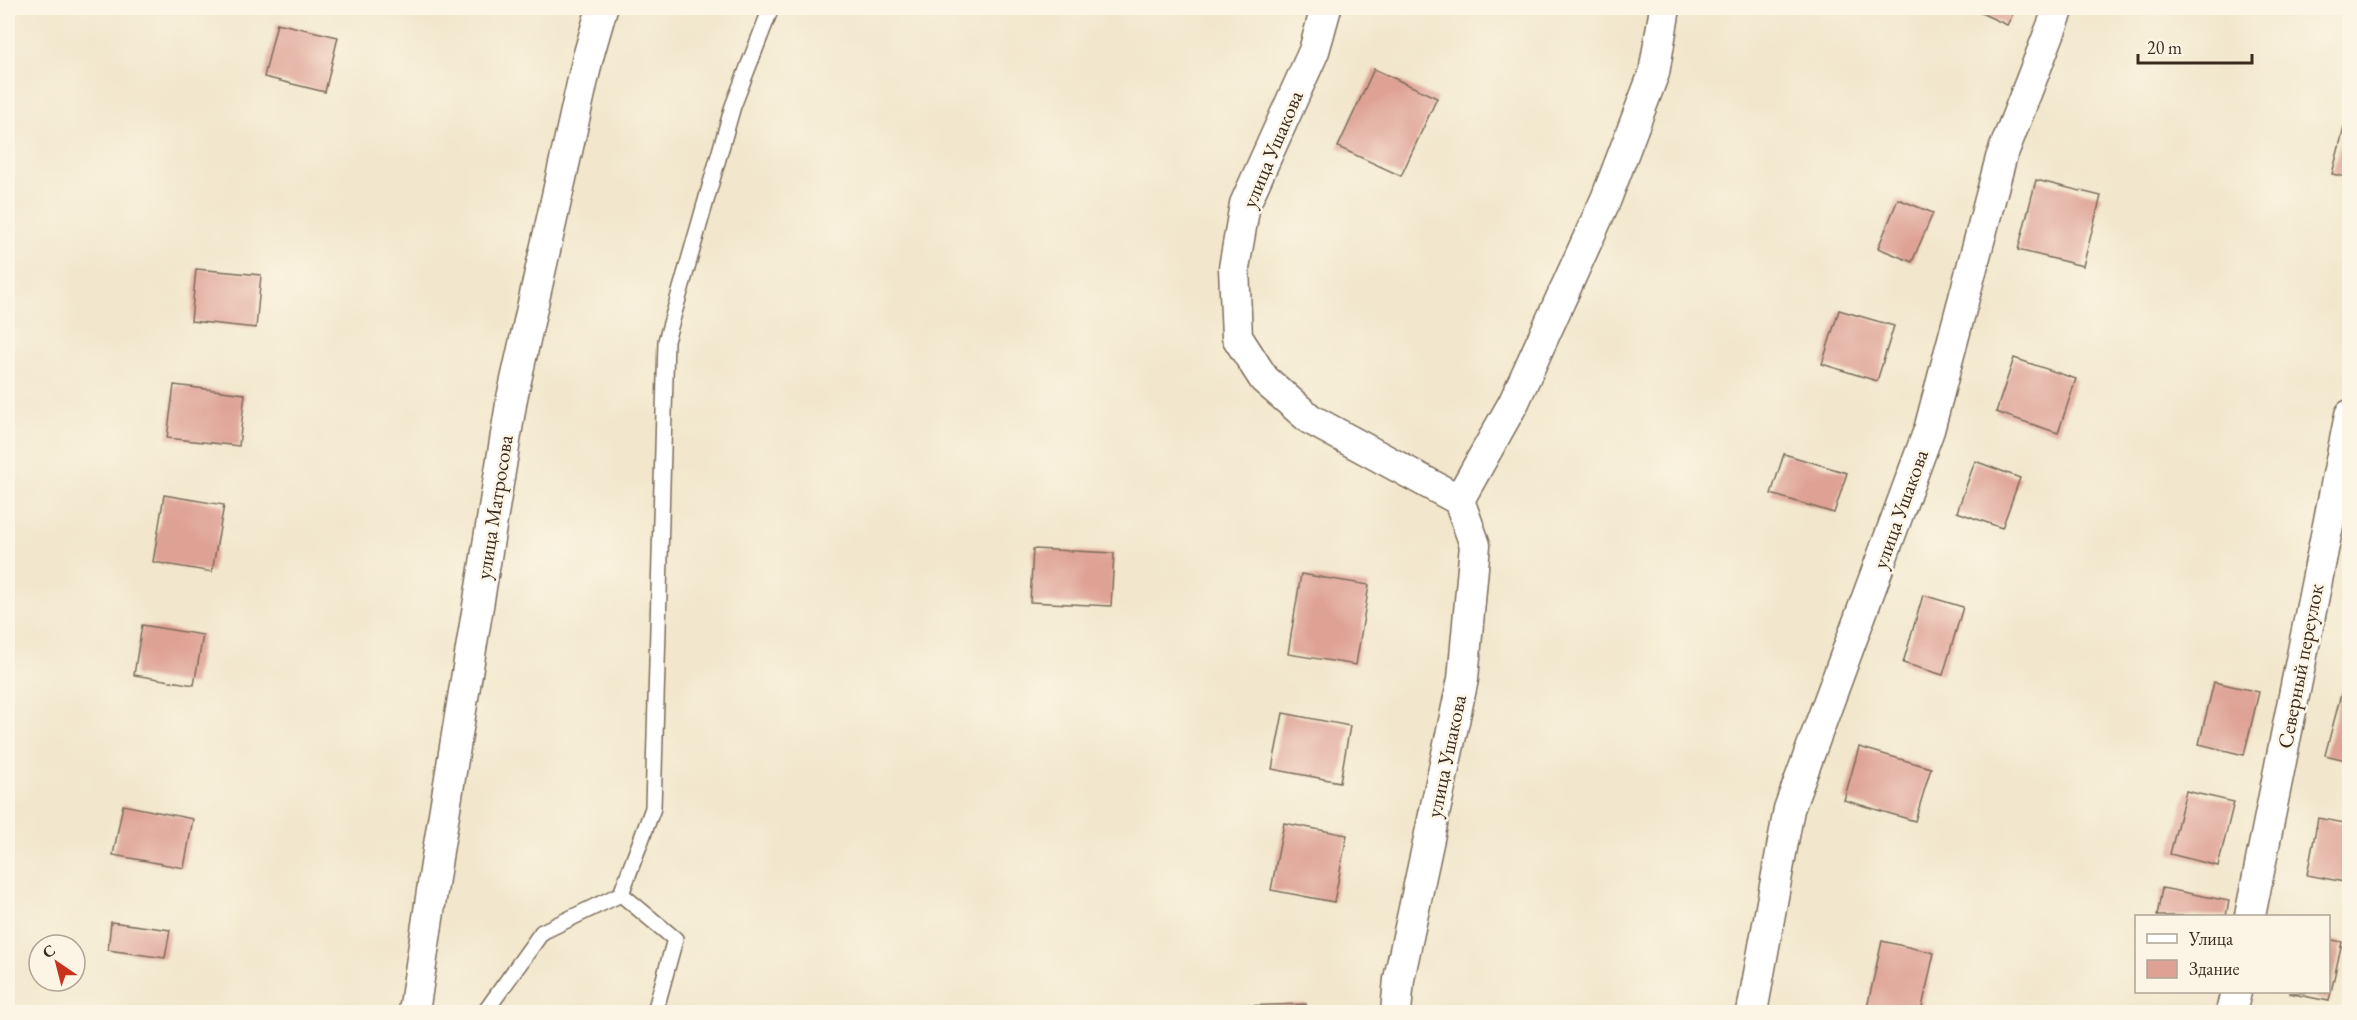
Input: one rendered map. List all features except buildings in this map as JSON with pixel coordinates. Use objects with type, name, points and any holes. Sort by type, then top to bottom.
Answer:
[{"type":"street","name":"улица Матросова","points":[[414,1012],[512,398],[588,57],[602,8]]},
{"type":"street","name":"улица Ушакова","points":[[1326,8],[1314,51],[1245,204],[1234,268],[1237,337],[1264,379],[1310,419],[1459,501],[1475,545],[1463,678],[1399,979],[1396,1012]]},
{"type":"street","points":[[1459,501],[1514,402],[1606,199],[1654,73],[1665,8]]},
{"type":"street","name":"улица Ушакова","points":[[1752,1012],[1789,809],[1929,430],[2001,158],[2059,8]]},
{"type":"street","name":"Северный переулок","points":[[2250,915],[2349,416]]},
{"type":"street","points":[[2231,1012],[2236,993]]},
{"type":"lane","points":[[485,1012],[542,932],[621,894],[653,808],[666,340],[733,106],[771,8]]},
{"type":"lane","points":[[621,894],[675,939],[655,1012]]}]
